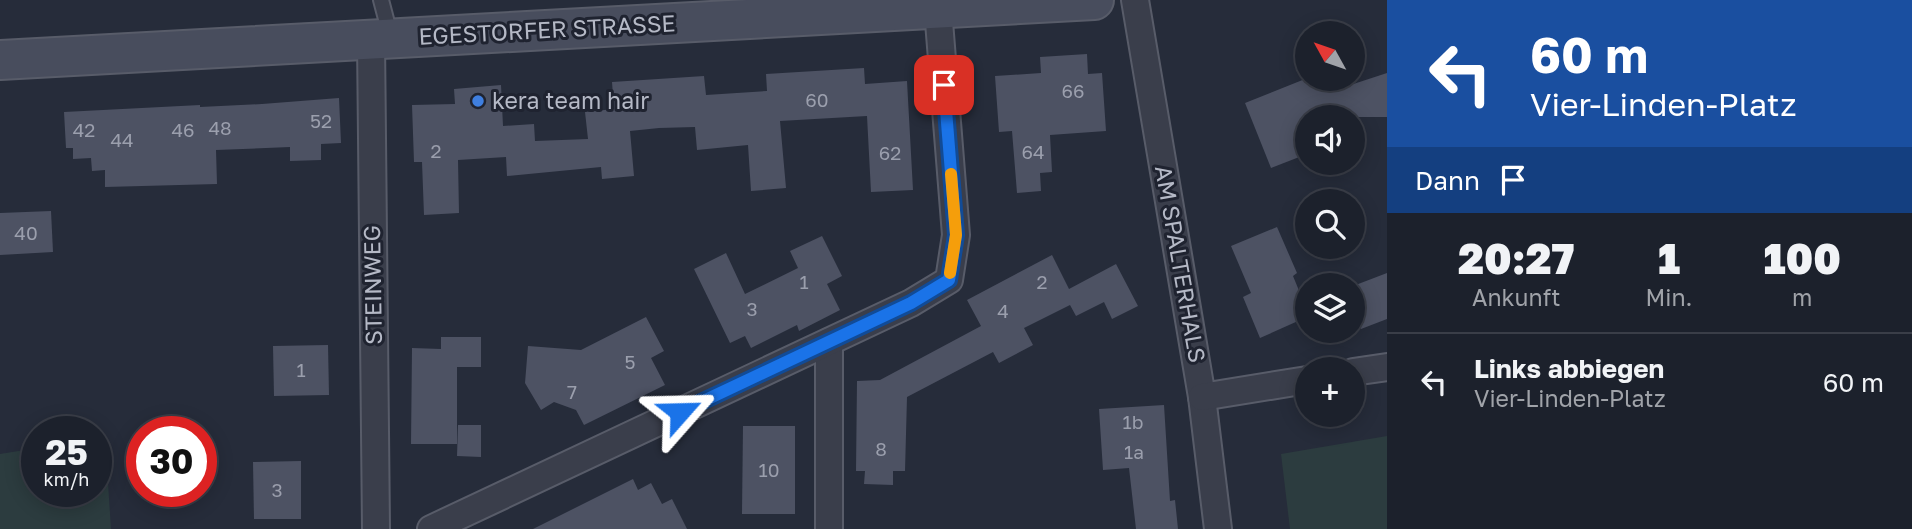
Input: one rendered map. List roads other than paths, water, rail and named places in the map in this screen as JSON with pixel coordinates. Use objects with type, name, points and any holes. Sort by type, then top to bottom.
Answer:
[{"type":"main road","name":"EGESTORFER STRASSE","points":[[0,60],[1094,0]]},
{"type":"street","name":"AM SPALTERHALS","points":[[1135,0],[1202,397],[1218,529]]},
{"type":"street","points":[[431,529],[911,303],[949,280],[956,235],[939,9]]},
{"type":"street","name":"STEINWEG","points":[[376,529],[381,40]]},
{"type":"street","points":[[829,342],[829,529]]},
{"type":"street","points":[[1365,370],[1387,367]]},
{"type":"street","points":[[1202,397],[1295,382]]},
{"type":"lane","points":[[381,0],[381,40]]},
{"type":"place","name":"kera team hair","points":[[478,101]]}]
